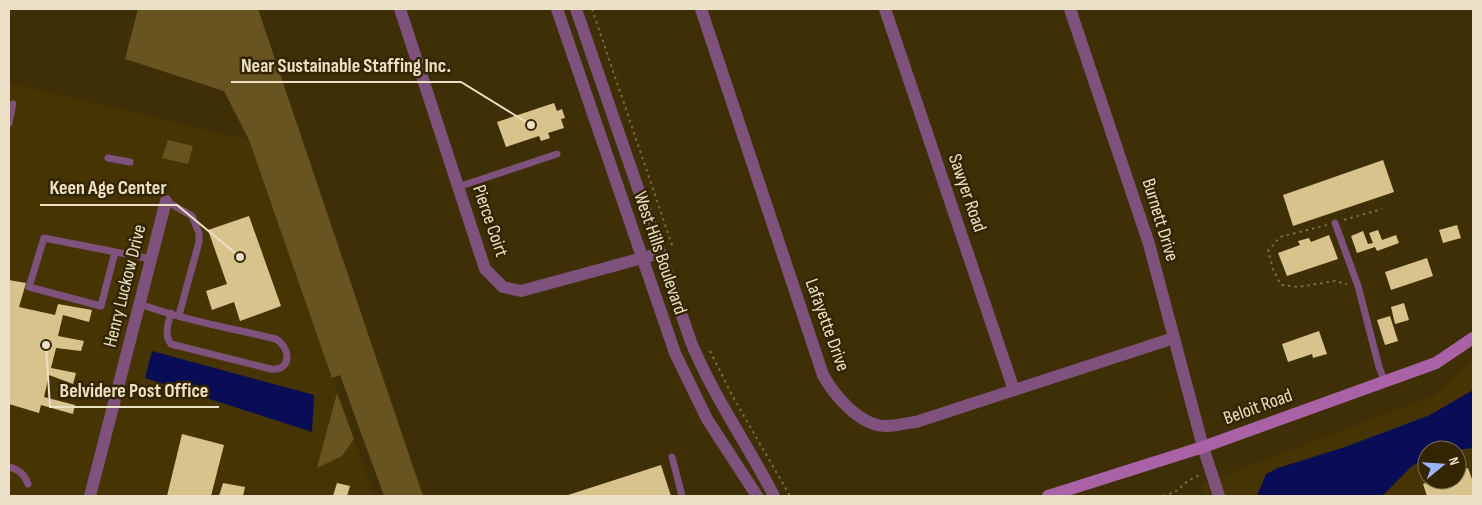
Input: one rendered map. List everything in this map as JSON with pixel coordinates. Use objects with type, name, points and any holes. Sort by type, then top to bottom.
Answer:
[{"type":"main road","name":"Beloit Road","points":[[1048,496],[1203,447],[1385,382],[1436,363],[1473,338]]},
{"type":"street","name":"Pierce Coirt","points":[[400,9],[484,269],[503,287],[521,291],[660,254]]},
{"type":"street","name":"West Hills Boulevard","points":[[557,9],[668,336],[682,370],[707,419],[757,496]]},
{"type":"street","name":"West Hills Boulevard","points":[[576,9],[691,342],[706,378],[774,496]]},
{"type":"street","name":"Lafayette Drive","points":[[701,9],[823,375],[842,402],[859,415],[884,426],[916,422],[1174,338]]},
{"type":"street","name":"Sawyer Road","points":[[885,9],[1014,390]]},
{"type":"street","name":"Burnett Drive","points":[[1070,9],[1149,244],[1203,447],[1220,496]]},
{"type":"street","name":"Henry Luckow Drive","points":[[90,496],[166,201]]},
{"type":"lane","points":[[9,123],[13,104]]},
{"type":"lane","points":[[458,187],[557,154]]},
{"type":"lane","points":[[108,158],[130,162]]},
{"type":"lane","points":[[166,201],[192,216],[199,233],[199,242],[179,316]]},
{"type":"lane","points":[[1335,223],[1358,286],[1379,368],[1385,382]]},
{"type":"lane","points":[[115,252],[101,306],[29,287],[44,238],[151,259]]},
{"type":"lane","points":[[140,304],[171,313],[179,316],[276,339],[283,343],[286,348],[287,359],[283,368],[278,370],[171,344],[168,342],[167,335],[171,313]]},
{"type":"lane","points":[[672,457],[682,496]]},
{"type":"lane","points":[[9,467],[18,469],[24,475],[28,484]]},
{"type":"path","points":[[592,9],[673,250]]},
{"type":"path","points":[[1358,286],[1335,281],[1298,287],[1281,285],[1273,269],[1268,250],[1280,237],[1382,209]]},
{"type":"path","points":[[709,350],[733,397],[790,496]]},
{"type":"path","points":[[1163,496],[1176,492],[1188,481],[1210,469]]},
{"type":"shaded area","points":[[138,9],[258,9],[423,496],[384,496],[340,375],[332,378],[249,140],[224,91],[125,59]]},
{"type":"shaded area","points":[[9,83],[249,140],[374,496],[9,496]]},
{"type":"shaded area","points":[[168,140],[193,146],[188,164],[162,158]]},
{"type":"shaded area","points":[[152,351],[314,395],[312,432],[145,378]]},
{"type":"shaded area","points":[[1473,360],[1473,496],[1204,496],[1200,485],[1435,395]]},
{"type":"shaded area","points":[[1473,390],[1473,448],[1467,449],[1467,440],[1417,440],[1417,463],[1382,496],[1257,496],[1266,474],[1278,468],[1345,447],[1430,415]]},
{"type":"shaded area","points":[[337,393],[354,439],[342,456],[317,468]]},
{"type":"building","points":[[554,103],[557,111],[562,109],[565,118],[561,119],[564,128],[548,133],[550,138],[541,141],[539,136],[506,147],[497,122]]},
{"type":"building","points":[[1383,160],[1394,192],[1293,226],[1283,195]]},
{"type":"building","points":[[249,216],[281,306],[240,321],[234,302],[212,310],[206,291],[227,284],[208,230]]},
{"type":"building","points":[[1457,225],[1461,238],[1443,243],[1439,230]]},
{"type":"building","points":[[1378,230],[1382,240],[1396,235],[1399,243],[1377,251],[1375,247],[1357,253],[1351,236],[1363,231],[1368,244],[1373,243],[1369,233]]},
{"type":"building","points":[[1329,235],[1338,259],[1287,276],[1278,253],[1300,245],[1298,241],[1309,238],[1311,242]]},
{"type":"building","points":[[1427,258],[1433,276],[1391,290],[1385,272]]},
{"type":"building","points":[[9,280],[26,283],[19,307],[55,315],[58,304],[92,310],[89,322],[63,315],[58,336],[84,341],[81,351],[56,348],[51,368],[76,373],[73,384],[49,375],[44,397],[75,405],[73,414],[41,405],[39,413],[9,404]]},
{"type":"building","points":[[1404,303],[1409,320],[1395,324],[1391,307]]},
{"type":"building","points":[[1390,316],[1398,341],[1385,345],[1377,320]]},
{"type":"building","points":[[1319,331],[1327,354],[1313,358],[1312,354],[1288,362],[1282,344]]},
{"type":"building","points":[[182,434],[224,445],[211,496],[167,496]]},
{"type":"building","points":[[661,465],[671,496],[565,496]]},
{"type":"building","points":[[1467,468],[1473,482],[1473,496],[1427,496],[1425,490],[1467,490]]},
{"type":"building","points":[[223,483],[245,487],[243,496],[219,496]]},
{"type":"building","points":[[337,483],[350,486],[347,496],[333,496]]},
{"type":"place","name":"Near Sustainable Staffing Inc.","points":[[531,125]]},
{"type":"place","name":"Keen Age Center","points":[[240,257]]},
{"type":"place","name":"Belvidere Post Office","points":[[46,345]]}]
